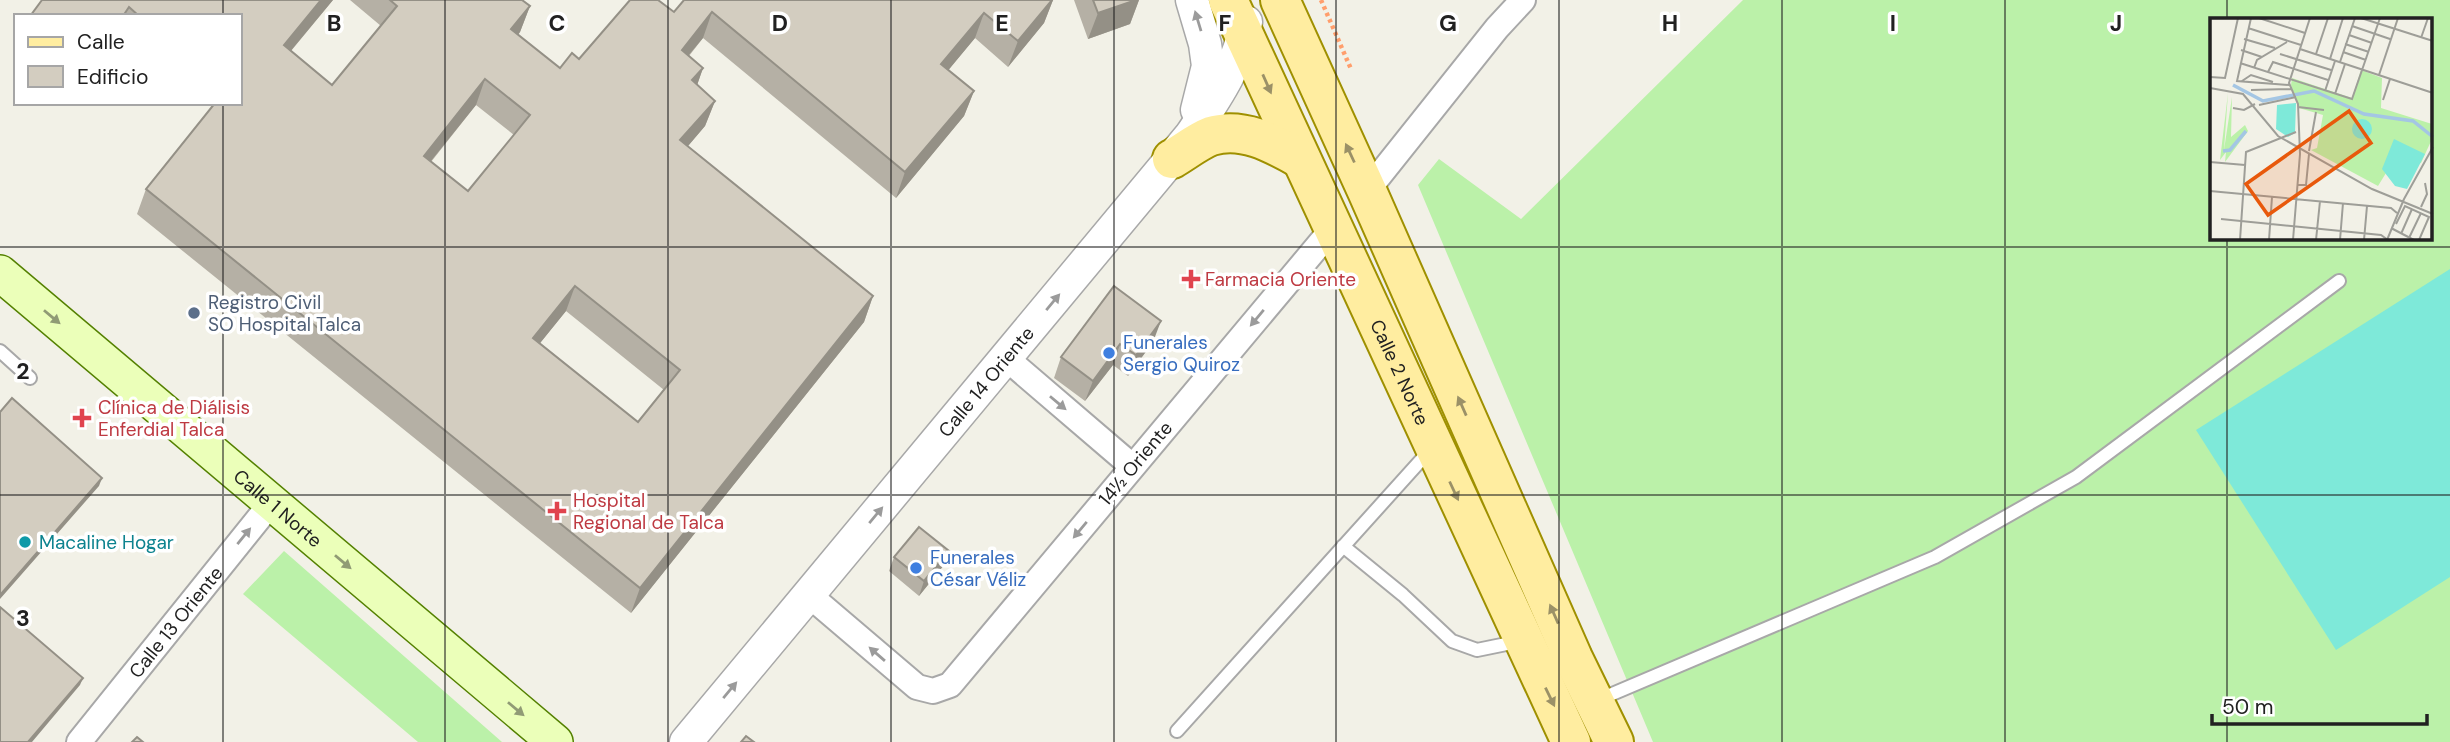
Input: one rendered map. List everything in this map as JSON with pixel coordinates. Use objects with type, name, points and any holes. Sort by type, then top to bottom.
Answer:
[{"type":"main road","name":"Calle 2 Norte","points":[[1228,0],[1246,17],[1301,159],[1568,740]]},
{"type":"main road","points":[[1280,0],[1614,742]]},
{"type":"main road","points":[[1182,147],[1229,133],[1275,144],[1301,159]]},
{"type":"main road","name":"Calle 1 Norte","points":[[0,273],[555,742]]},
{"type":"street","points":[[1182,147],[1208,66],[1205,44],[1192,0]]},
{"type":"street","points":[[1367,191],[1523,0]]},
{"type":"street","name":"Calle 14 Oriente","points":[[686,742],[1182,147],[1228,78],[1246,17]]},
{"type":"street","name":"14½ Oriente","points":[[809,595],[911,683],[925,690],[942,690],[956,679],[1333,228]]},
{"type":"street","points":[[1006,358],[1132,466]]},
{"type":"street","name":"Calle 13 Oriente","points":[[79,742],[272,502]]},
{"type":"lane","points":[[1594,702],[1935,557],[2076,477],[2339,281]]},
{"type":"lane","points":[[0,351],[30,377]]},
{"type":"lane","points":[[1177,731],[1433,446]]},
{"type":"lane","points":[[1343,546],[1403,595],[1452,641],[1477,650],[1523,641]]},
{"type":"green space","points":[[1743,0],[2450,0],[2450,742],[1653,742],[1418,185],[1439,159],[1521,219]]},
{"type":"green space","points":[[284,551],[502,742],[418,742],[243,594]]},
{"type":"shaded area","points":[[2450,269],[2450,577],[2336,650],[2196,430]]},
{"type":"building","points":[[42,0],[321,0],[284,45],[332,85],[397,6],[390,0],[522,0],[530,6],[511,29],[560,68],[572,53],[579,59],[630,0],[658,0],[674,12],[684,0],[1052,0],[1018,41],[984,13],[941,64],[974,91],[905,172],[712,12],[682,50],[703,68],[692,80],[715,101],[680,140],[873,296],[640,588],[146,189],[213,105],[242,105],[242,14],[137,14],[129,7],[124,14],[32,14]],"holes":[[[485,79],[530,115],[468,191],[424,156]],[[575,286],[680,370],[638,422],[533,338]]]},
{"type":"building","points":[[1093,0],[1136,0],[1098,13]]},
{"type":"building","name":"Funerales Sergio Quiroz","points":[[1114,286],[1161,321],[1136,355],[1120,344],[1093,381],[1061,357]]},
{"type":"building","name":"Macaline Hogar","points":[[12,398],[102,478],[0,595],[0,412]]},
{"type":"building","points":[[919,527],[949,551],[924,581],[894,557]]},
{"type":"building","points":[[0,607],[83,678],[28,742],[0,742]]},
{"type":"building","points":[[746,736],[754,742],[741,742]]},
{"type":"place","name":"Farmacia Oriente","points":[[1191,279]]},
{"type":"place","name":"Registro Civil SO Hospital Talca","points":[[194,313]]},
{"type":"place","name":"Funerales Sergio Quiroz","points":[[1109,353]]},
{"type":"place","name":"Clínica de Diálisis Enferdial Talca","points":[[82,418]]},
{"type":"place","name":"Hospital Regional de Talca","points":[[557,511]]},
{"type":"place","name":"Macaline Hogar","points":[[25,542]]},
{"type":"place","name":"Funerales César Véliz","points":[[916,568]]}]
